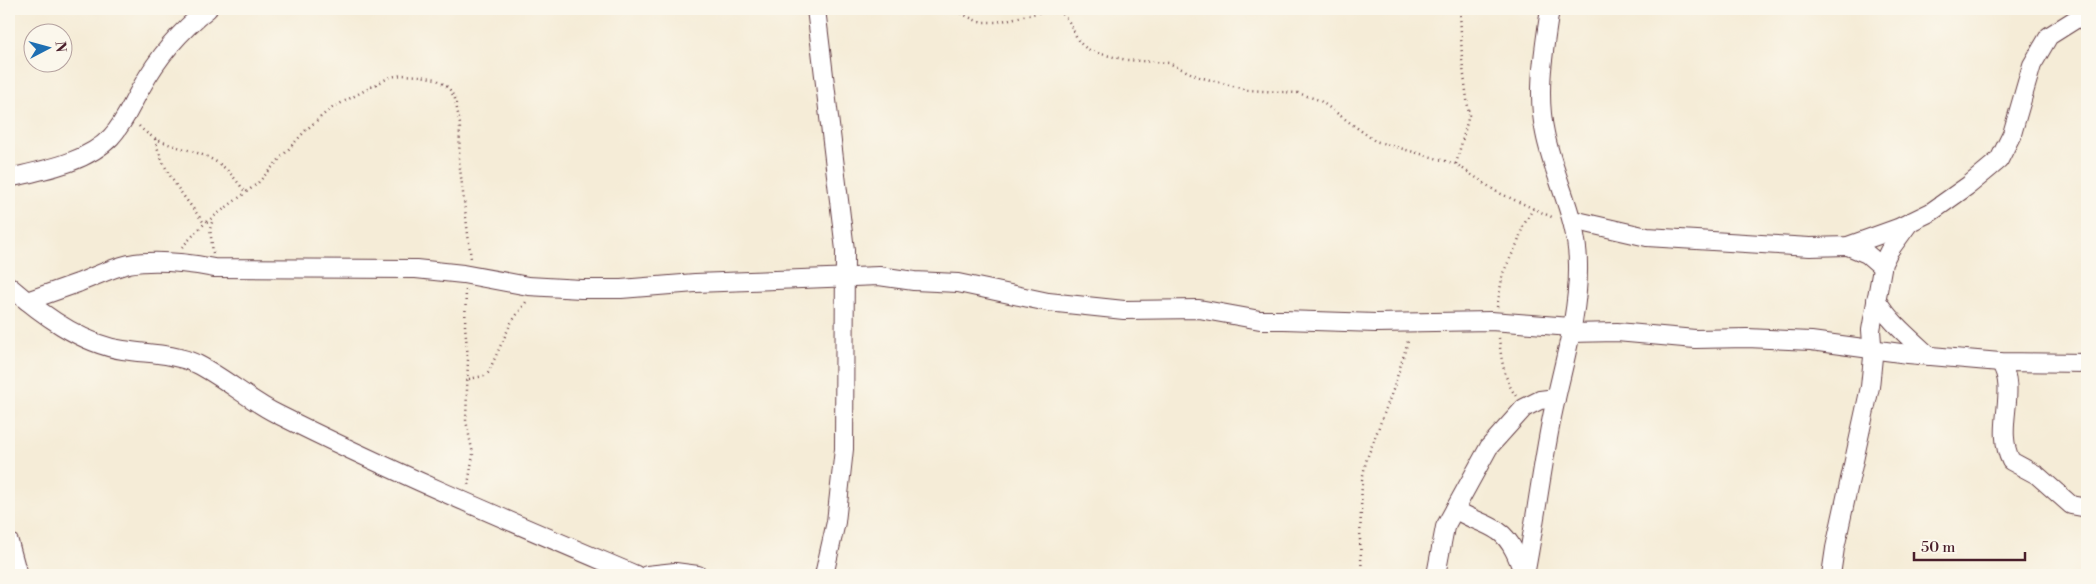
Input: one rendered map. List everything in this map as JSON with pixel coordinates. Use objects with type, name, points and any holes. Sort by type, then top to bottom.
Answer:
[{"type":"street","points":[[9,178],[72,161],[90,152],[110,138],[128,114],[141,87],[172,41],[208,9]]},
{"type":"street","points":[[816,9],[827,111],[834,147],[843,222],[846,277],[844,449],[836,522],[824,575]]},
{"type":"street","points":[[1525,575],[1534,529],[1542,464],[1570,330],[1578,267],[1578,242],[1544,133],[1541,109],[1542,62],[1550,9]]},
{"type":"street","points":[[1573,223],[1647,238],[1810,247],[1848,246],[1911,222],[1931,212],[1969,185],[1999,160],[2012,134],[2032,65],[2049,36],[2087,12]]},
{"type":"street","points":[[1831,575],[1835,548],[1870,387],[1873,365],[1871,330],[1882,267],[1889,251],[1911,222]]},
{"type":"street","points":[[1848,246],[1867,254],[1882,267]]},
{"type":"street","points":[[27,301],[80,282],[105,270],[130,264],[169,262],[220,268],[416,269],[469,275],[537,287],[581,290],[879,276],[914,281],[958,283],[1048,302],[1124,310],[1199,309],[1260,320],[1376,322],[1497,321],[1570,330],[1695,339],[1747,338],[1811,341],[1929,356],[2000,362],[2087,363]]},
{"type":"street","points":[[9,286],[72,332],[121,350],[178,357],[197,365],[276,413],[466,501],[636,575]]},
{"type":"street","points":[[1876,299],[1896,326],[1929,356]]},
{"type":"street","points":[[2000,362],[2008,376],[2004,421],[2005,438],[2011,460],[2037,475],[2071,505],[2087,508]]},
{"type":"street","points":[[1436,575],[1445,527],[1489,447],[1516,415],[1526,407],[1540,400],[1556,398]]},
{"type":"street","points":[[1455,509],[1473,520],[1500,532],[1513,550],[1525,575]]},
{"type":"street","points":[[9,542],[18,575]]},
{"type":"street","points":[[647,575],[675,572],[698,575]]},
{"type":"path","points":[[816,9],[860,9]]},
{"type":"path","points":[[1456,164],[1468,115],[1462,60],[1460,9]]},
{"type":"path","points":[[955,10],[983,22],[997,22],[1046,11],[1061,13],[1069,22],[1079,42],[1087,49],[1127,60],[1169,63],[1199,77],[1247,90],[1298,93],[1319,100],[1375,141],[1456,164],[1497,192],[1573,223]]},
{"type":"path","points":[[169,262],[189,238],[204,224],[246,193],[306,130],[330,109],[390,78],[402,75],[436,78],[449,88],[455,99],[460,124],[461,173],[469,275],[466,285],[465,326],[468,379],[466,421],[473,454],[466,501]]},
{"type":"path","points":[[128,114],[144,132],[155,139],[212,159],[230,172],[246,193]]},
{"type":"path","points":[[155,139],[158,152],[177,190],[204,224]]},
{"type":"path","points":[[1526,407],[1510,388],[1501,361],[1497,321],[1499,289],[1503,273],[1518,242],[1523,226],[1533,208]]},
{"type":"path","points":[[213,218],[210,228],[210,240],[212,252],[220,268]]},
{"type":"path","points":[[468,379],[484,376],[488,373],[511,323],[537,287]]},
{"type":"path","points":[[1362,575],[1360,540],[1362,480],[1366,461],[1393,390],[1411,332],[1417,321]]}]
